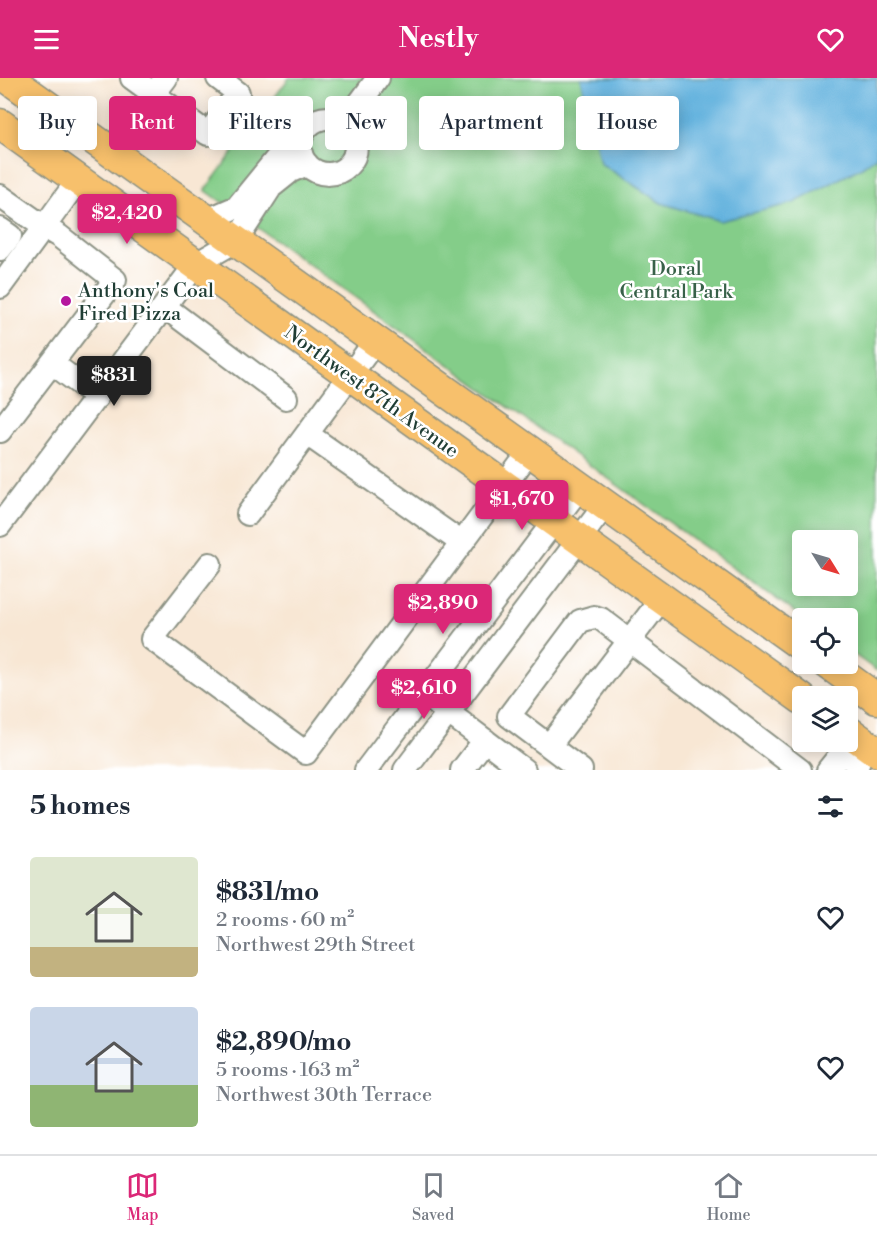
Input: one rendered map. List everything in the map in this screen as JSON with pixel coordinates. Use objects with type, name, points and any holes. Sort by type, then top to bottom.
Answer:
[{"type":"main road","points":[[8,78],[792,639]]},
{"type":"main road","name":"Northwest 87th Avenue","points":[[0,124],[792,692]]},
{"type":"main road","points":[[842,674],[877,699]]},
{"type":"street","points":[[132,78],[160,86],[208,134],[238,93],[218,78]]},
{"type":"street","points":[[365,96],[378,78]]},
{"type":"street","points":[[110,152],[160,86]]},
{"type":"street","points":[[325,119],[314,122],[302,135],[304,154],[319,172],[328,174],[345,168],[355,150]]},
{"type":"street","points":[[207,220],[237,207],[277,158],[286,151],[304,154]]},
{"type":"street","points":[[0,525],[196,264],[236,241],[271,188],[291,171],[304,154]]},
{"type":"street","points":[[0,287],[78,180]]},
{"type":"street","points":[[0,196],[59,236],[116,280],[0,431]]},
{"type":"street","points":[[0,229],[10,236],[0,249]]},
{"type":"street","points":[[165,307],[286,398]]},
{"type":"street","points":[[248,514],[376,340]]},
{"type":"street","points":[[52,363],[97,397]]},
{"type":"street","points":[[307,434],[462,543]]},
{"type":"street","points":[[210,564],[152,639],[306,753],[530,451]]},
{"type":"street","points":[[366,770],[580,487]]},
{"type":"street","points":[[405,770],[605,505]]},
{"type":"street","points":[[549,746],[662,598]]},
{"type":"street","points":[[581,770],[509,716],[580,621],[589,617],[598,618],[800,770]]},
{"type":"street","points":[[423,695],[524,770]]},
{"type":"street","points":[[462,770],[484,740]]},
{"type":"street","points":[[828,770],[836,760],[864,744]]},
{"type":"green space","name":"Doral Central Park","points":[[289,78],[877,78],[877,671],[858,657],[858,608],[792,608],[792,610],[205,190],[235,150],[313,150],[313,96],[276,96]]},
{"type":"water","points":[[581,78],[877,78],[877,156],[862,167],[794,203],[720,221],[661,203],[600,163],[597,150],[679,150],[679,96],[585,96]]},
{"type":"place","name":"Anthony's Coal Fired Pizza","points":[[66,301]]}]
